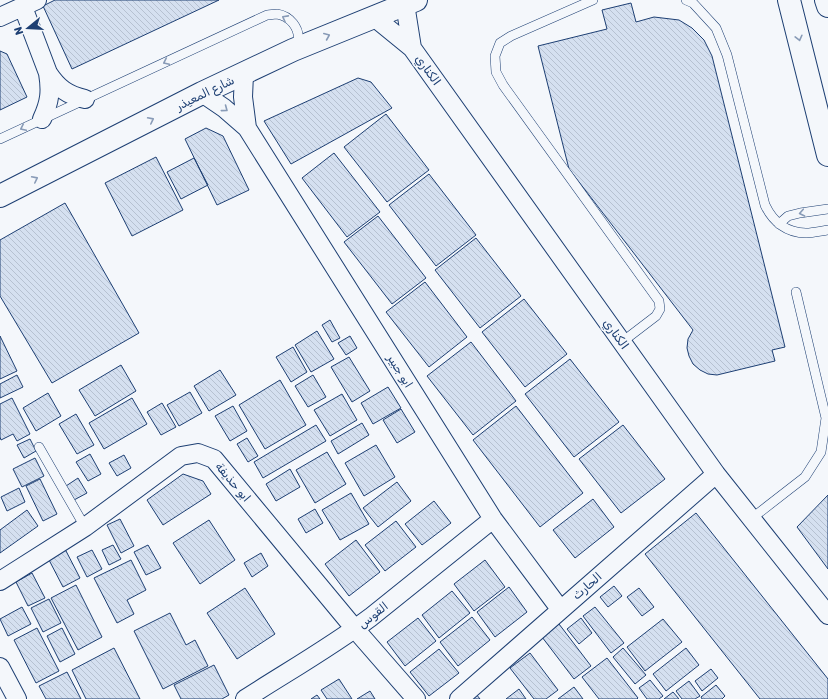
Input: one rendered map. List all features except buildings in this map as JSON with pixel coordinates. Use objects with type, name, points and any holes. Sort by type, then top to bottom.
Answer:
[{"type":"street","points":[[789,0],[828,155]]},
{"type":"street","points":[[826,0],[828,6]]},
{"type":"street","name":"الكناري","points":[[410,2],[412,48]]},
{"type":"street","name":"شارع المعيذر","points":[[0,196],[202,94],[293,50],[410,2]]},
{"type":"street","points":[[0,17],[30,3],[50,86],[49,99],[42,119]]},
{"type":"street","name":"الكناري","points":[[374,17],[412,48],[716,474],[828,615]]},
{"type":"street","points":[[48,73],[58,86],[65,92],[85,99]]},
{"type":"street","name":"ابو جبير","points":[[244,74],[243,97],[247,128]]},
{"type":"street","name":"ابو جبير","points":[[202,94],[224,108],[247,128],[493,519],[560,609]]},
{"type":"street","name":"ابو حذيفة","points":[[0,581],[85,527],[181,456],[198,453],[214,459],[355,629],[416,699]]},
{"type":"street","name":"الحارث","points":[[459,699],[716,474]]},
{"type":"street","name":"القوس","points":[[245,699],[355,629],[493,519]]},
{"type":"street","points":[[0,667],[10,694]]},
{"type":"lane","points":[[593,0],[511,36],[500,43],[495,56],[496,72],[503,84],[659,301],[660,309],[656,316],[622,342]]},
{"type":"lane","points":[[686,0],[693,3],[716,28],[727,55],[765,205],[769,214],[779,224],[792,232],[807,233],[828,230]]},
{"type":"lane","points":[[0,139],[267,15],[277,14],[286,17],[293,23],[297,32],[298,42],[293,50]]},
{"type":"lane","points":[[779,224],[788,216],[828,209]]},
{"type":"lane","points":[[751,518],[805,477],[821,452],[826,418],[796,292]]},
{"type":"lane","points":[[39,447],[85,527]]}]
